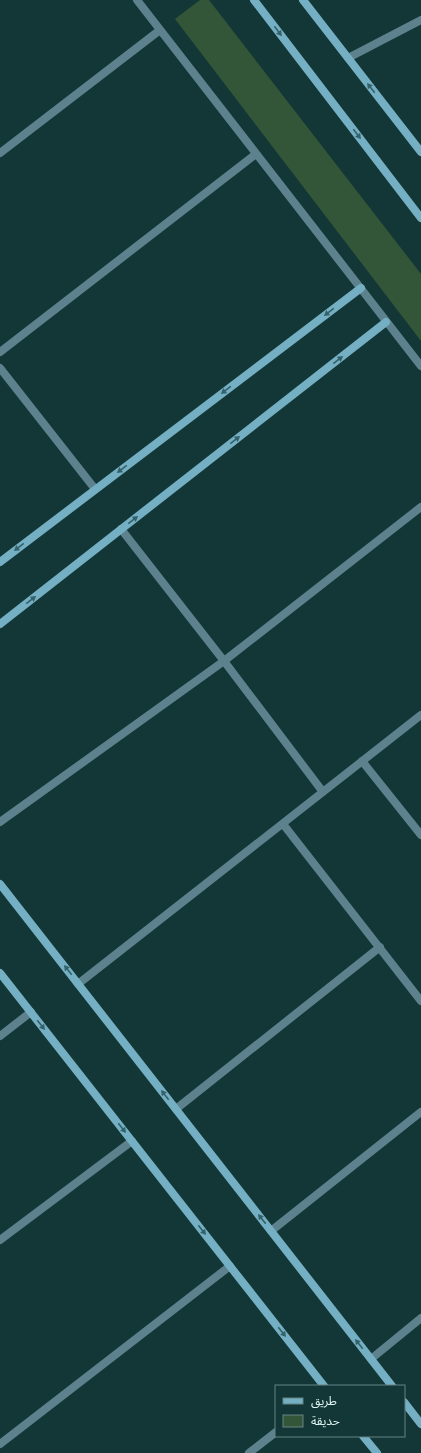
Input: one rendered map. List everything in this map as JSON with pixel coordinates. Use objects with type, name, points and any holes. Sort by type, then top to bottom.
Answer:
[{"type":"street","points":[[137,0],[421,366]]},
{"type":"street","points":[[254,0],[421,218]]},
{"type":"street","points":[[304,0],[421,152]]},
{"type":"street","points":[[348,58],[421,20]]},
{"type":"street","points":[[0,153],[160,30]]},
{"type":"street","points":[[0,352],[256,154]]},
{"type":"street","points":[[0,562],[360,288]]},
{"type":"street","points":[[0,624],[386,322]]},
{"type":"street","points":[[0,368],[95,489]]},
{"type":"street","points":[[0,822],[224,661],[421,507]]},
{"type":"street","points":[[121,529],[224,661],[323,792]]},
{"type":"street","points":[[78,984],[421,715]]},
{"type":"street","points":[[362,761],[421,835]]},
{"type":"street","points":[[283,824],[421,1001]]},
{"type":"street","points":[[0,884],[391,1385]]},
{"type":"street","points":[[176,1109],[380,948]]},
{"type":"street","points":[[0,972],[323,1385]]},
{"type":"street","points":[[0,1036],[31,1012]]},
{"type":"street","points":[[271,1231],[421,1112]]},
{"type":"street","points":[[0,1240],[132,1141]]},
{"type":"street","points":[[0,1444],[230,1266]]},
{"type":"street","points":[[370,1359],[421,1318]]},
{"type":"street","points":[[405,1403],[421,1424]]},
{"type":"street","points":[[249,1453],[275,1433]]},
{"type":"street","points":[[364,1437],[377,1453]]},
{"type":"green space","points":[[200,0],[209,0],[421,274],[421,341],[175,19]]}]
